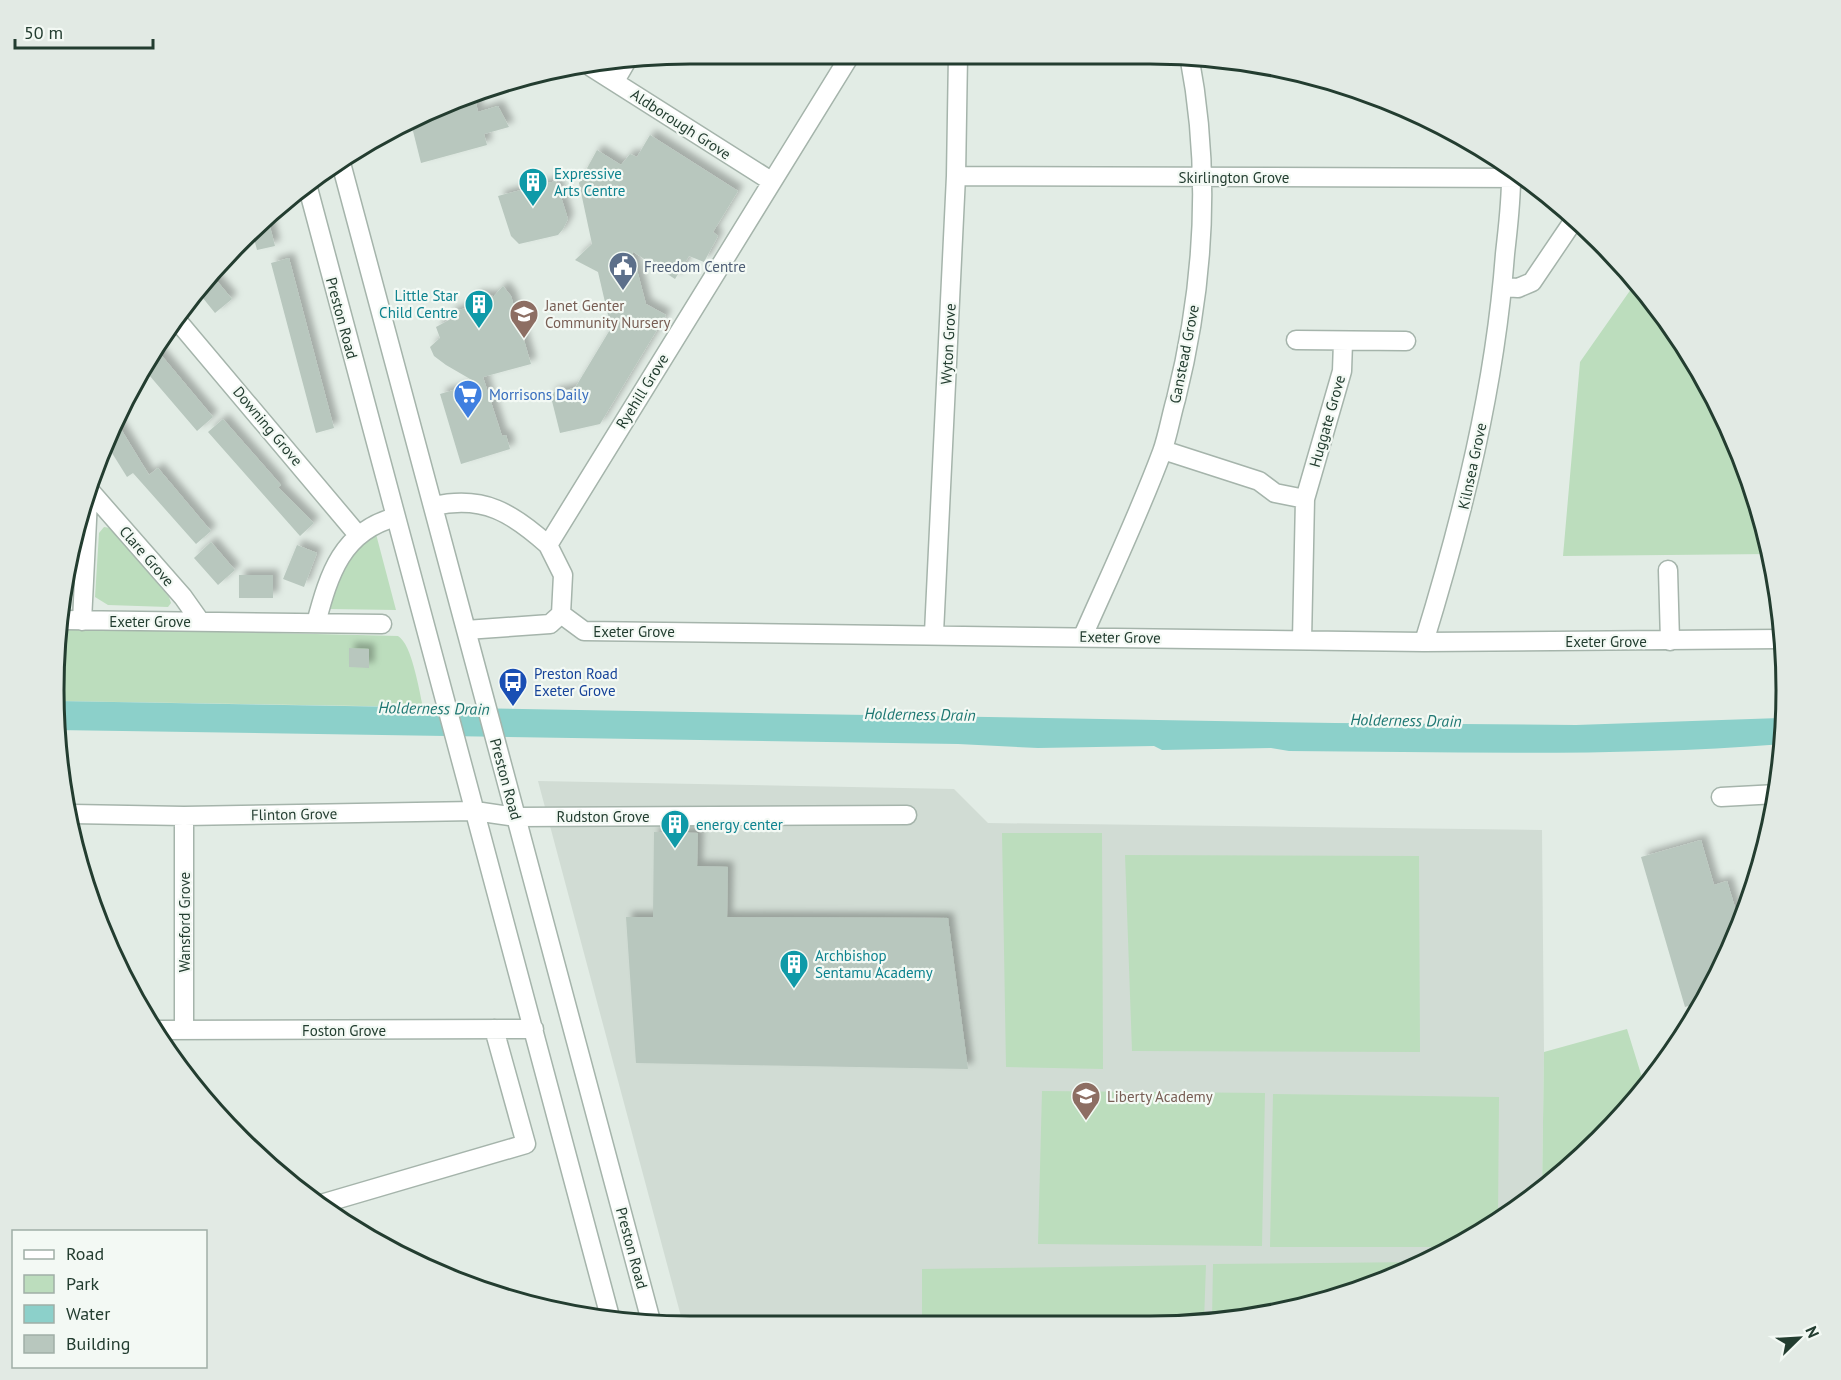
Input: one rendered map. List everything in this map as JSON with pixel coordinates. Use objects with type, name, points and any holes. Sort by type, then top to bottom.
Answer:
[{"type":"street","name":"Ryehill Grove","points":[[548,545],[845,64]]},
{"type":"street","name":"Wyton Grove","points":[[934,633],[956,176],[958,64]]},
{"type":"street","name":"Ganstead Grove","points":[[1083,636],[1163,450],[1184,368],[1200,273],[1202,177],[1197,94],[1191,66]]},
{"type":"street","points":[[615,81],[622,69]]},
{"type":"street","name":"Aldborough Grove","points":[[599,72],[771,181]]},
{"type":"street","name":"Preston Road","points":[[344,169],[479,684],[649,1314]]},
{"type":"street","name":"Skirlington Grove","points":[[956,176],[1202,177],[1505,174]]},
{"type":"street","name":"Kilnsea Grove","points":[[1424,642],[1474,464],[1491,373],[1515,182]]},
{"type":"street","name":"Preston Road","points":[[310,194],[608,1310]]},
{"type":"street","points":[[1503,287],[1518,288],[1532,282],[1570,227]]},
{"type":"street","name":"Downing Grove","points":[[182,326],[358,535]]},
{"type":"street","points":[[1296,340],[1406,341]]},
{"type":"street","name":"Huggate Grove","points":[[1302,640],[1305,499],[1342,371],[1343,342]]},
{"type":"street","points":[[1163,450],[1259,481],[1275,493],[1305,499]]},
{"type":"street","name":"Clare Grove","points":[[95,497],[183,597],[200,621]]},
{"type":"street","points":[[434,506],[460,500],[485,506],[520,521],[548,545],[563,575],[561,614],[550,624],[466,630]]},
{"type":"street","points":[[315,622],[330,573],[358,535],[376,522],[396,517]]},
{"type":"street","points":[[82,621],[87,526]]},
{"type":"street","points":[[1668,570],[1670,641]]},
{"type":"street","name":"Exeter Grove","points":[[561,614],[584,631],[934,633],[1424,642],[1774,639]]},
{"type":"street","name":"Exeter Grove","points":[[69,620],[382,624]]},
{"type":"street","points":[[1721,797],[1767,795]]},
{"type":"street","name":"Flinton Grove","points":[[77,814],[184,816],[475,812],[516,817]]},
{"type":"street","name":"Rudston Grove","points":[[516,817],[907,815]]},
{"type":"street","name":"Wansford Grove","points":[[184,816],[184,1029]]},
{"type":"street","points":[[335,1205],[526,1144],[494,1029]]},
{"type":"street","name":"Foston Grove","points":[[165,1030],[534,1029]]},
{"type":"shaded area","name":"Liberty Academy","points":[[538,781],[954,789],[988,823],[1542,830],[1544,1052],[1542,1177],[1499,1210],[1464,1232],[1390,1268],[1352,1282],[1313,1294],[1233,1310],[1151,1316],[681,1316]]},
{"type":"green space","points":[[1631,290],[1671,342],[1712,413],[1743,489],[1761,554],[1563,556],[1580,362]]},
{"type":"green space","points":[[104,527],[110,528],[169,597],[171,603],[168,607],[108,605],[95,597],[99,533]]},
{"type":"green space","points":[[376,534],[396,610],[329,609],[346,567],[359,549]]},
{"type":"green space","points":[[68,628],[398,636],[411,657],[423,707],[65,701]]},
{"type":"green space","points":[[1002,833],[1102,833],[1103,1069],[1006,1067]]},
{"type":"green space","points":[[1125,855],[1419,856],[1420,1052],[1132,1051]]},
{"type":"green space","points":[[1627,1029],[1642,1077],[1593,1132],[1542,1177],[1544,1052]]},
{"type":"green space","points":[[1042,1091],[1265,1093],[1262,1246],[1038,1244]]},
{"type":"green space","points":[[1273,1094],[1499,1097],[1498,1211],[1436,1247],[1270,1247]]},
{"type":"green space","points":[[1403,1262],[1313,1294],[1273,1303],[1212,1312],[1213,1264]]},
{"type":"green space","points":[[1206,1265],[1204,1313],[1151,1316],[922,1316],[922,1269]]},
{"type":"water","name":"Holderness Drain","points":[[65,701],[1335,723],[1576,725],[1775,718],[1774,745],[1659,751],[1536,753],[1289,751],[1271,748],[1162,750],[1154,746],[1038,748],[958,744],[66,730]]},
{"type":"building","points":[[476,103],[478,112],[498,106],[509,127],[484,134],[487,145],[421,163],[413,129]]},
{"type":"building","name":"Freedom Centre","points":[[650,135],[738,191],[713,232],[718,236],[704,262],[689,256],[675,279],[632,251],[646,304],[666,315],[600,424],[560,433],[550,393],[575,388],[611,328],[598,272],[575,260],[592,244],[579,183],[597,150],[621,165],[630,154],[637,157]]},
{"type":"building","name":"Expressive Arts Centre","points":[[556,181],[568,219],[563,229],[558,235],[519,244],[511,236],[498,196]]},
{"type":"building","points":[[270,227],[275,246],[257,250],[255,242]]},
{"type":"building","points":[[289,258],[334,428],[316,433],[271,263]]},
{"type":"building","points":[[217,281],[232,299],[215,313],[203,298]]},
{"type":"building","name":"Little Star Child Centre","points":[[503,286],[511,296],[531,364],[483,377],[502,436],[506,435],[510,449],[461,464],[440,394],[477,383],[434,356],[430,347],[440,338],[436,327],[451,319],[449,313],[466,308],[469,301],[477,295],[494,296]]},
{"type":"building","points":[[162,355],[213,417],[197,431],[149,375]]},
{"type":"building","points":[[223,419],[281,485],[278,487],[314,523],[300,536],[208,432]]},
{"type":"building","points":[[121,430],[149,475],[158,468],[211,531],[196,544],[133,473],[127,477],[112,452]]},
{"type":"building","points":[[211,542],[235,570],[218,585],[194,558]]},
{"type":"building","points":[[297,545],[317,553],[304,587],[283,579]]},
{"type":"building","points":[[239,575],[273,575],[273,598],[239,598]]},
{"type":"building","points":[[349,648],[369,649],[369,668],[349,667]]},
{"type":"building","name":"Archbishop Sentamu Academy","points":[[654,832],[698,833],[697,866],[728,867],[727,917],[948,918],[968,1069],[636,1063],[626,917],[653,917]]},
{"type":"building","points":[[1701,840],[1714,885],[1727,881],[1736,910],[1712,967],[1692,1005],[1685,1007],[1641,857]]},
{"type":"place","name":"Expressive Arts Centre","points":[[533,208]]},
{"type":"place","name":"Freedom Centre","points":[[623,292]]},
{"type":"place","name":"Little Star Child Centre","points":[[479,330]]},
{"type":"place","name":"Janet Genter Community Nursery","points":[[524,340]]},
{"type":"place","name":"Morrisons Daily","points":[[468,420]]},
{"type":"place","name":"Preston Road Exeter Grove","points":[[513,708]]},
{"type":"place","name":"energy center","points":[[675,850]]},
{"type":"place","name":"Archbishop Sentamu Academy","points":[[794,990]]},
{"type":"place","name":"Liberty Academy","points":[[1086,1122]]}]
